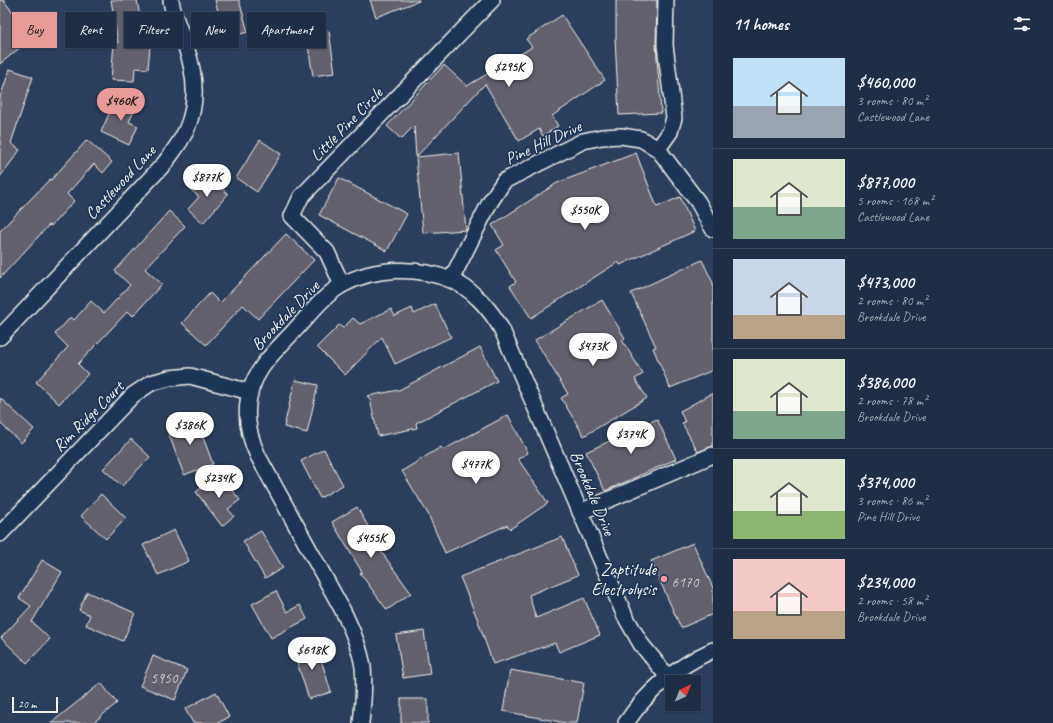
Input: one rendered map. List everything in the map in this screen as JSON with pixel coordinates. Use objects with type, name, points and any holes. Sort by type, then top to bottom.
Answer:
[{"type":"street","name":"Castlewood Lane","points":[[0,337],[164,164],[178,146],[187,128],[193,109],[195,87],[193,69],[186,46],[172,11],[171,0]]},
{"type":"street","name":"Little Pine Circle","points":[[342,285],[328,252],[292,216],[301,197],[492,0]]},
{"type":"street","points":[[658,149],[670,132],[674,118],[665,45],[666,0]]},
{"type":"street","name":"Pine Hill Drive","points":[[451,280],[489,204],[504,181],[583,141],[602,137],[621,136],[641,139],[658,149],[698,202],[713,229]]},
{"type":"street","name":"Brookdale Drive","points":[[361,723],[364,689],[363,667],[354,633],[253,446],[247,426],[247,415],[250,392],[257,374],[268,359],[326,297],[342,285],[363,276],[387,271],[408,270],[451,280],[459,284],[478,299],[494,315],[630,624],[644,649],[666,675]]},
{"type":"street","name":"Rim Ridge Court","points":[[0,534],[133,395],[151,383],[169,378],[190,376],[250,392]]},
{"type":"street","points":[[580,512],[713,455]]},
{"type":"street","points":[[671,675],[685,664],[713,650]]},
{"type":"street","points":[[626,723],[648,695],[665,680]]},
{"type":"building","points":[[0,0],[3,0],[13,12],[12,48],[20,48],[0,64]]},
{"type":"building","points":[[111,0],[137,0],[139,12],[124,12],[124,48],[150,48],[148,69],[135,68],[134,81],[111,80],[114,48],[116,48],[116,43],[118,43],[116,31],[116,12],[113,12]]},
{"type":"building","points":[[215,0],[239,0],[247,32],[239,34],[239,12],[218,12]]},
{"type":"building","points":[[370,0],[419,0],[419,1],[376,17]]},
{"type":"building","points":[[616,0],[657,0],[656,45],[661,113],[619,115],[615,39]]},
{"type":"building","points":[[562,15],[605,80],[552,116],[558,126],[543,136],[539,129],[519,141],[485,84],[416,157],[414,126],[401,139],[387,126],[444,65],[467,86],[532,47],[526,39]]},
{"type":"building","points":[[326,31],[329,31],[335,73],[313,76],[308,48],[326,48]]},
{"type":"building","points":[[10,69],[33,77],[11,143],[20,150],[0,177],[0,97]]},
{"type":"building","points":[[116,98],[136,107],[129,122],[138,126],[129,145],[101,132]]},
{"type":"building","points":[[87,140],[112,162],[103,173],[94,164],[67,194],[74,201],[51,226],[49,225],[0,278],[0,231],[50,179],[51,180]]},
{"type":"building","points":[[260,140],[281,154],[257,192],[236,178]]},
{"type":"building","points":[[459,153],[466,230],[423,233],[416,157]]},
{"type":"building","points":[[636,153],[657,207],[680,197],[695,231],[620,265],[618,262],[531,318],[510,286],[516,282],[496,250],[504,245],[492,225],[557,183]]},
{"type":"building","points":[[205,173],[228,194],[203,223],[188,209],[199,197],[191,190]]},
{"type":"building","points":[[339,178],[407,214],[387,251],[319,215]]},
{"type":"building","points":[[169,211],[185,226],[145,269],[162,284],[133,316],[128,311],[78,364],[88,374],[59,404],[36,382],[68,347],[55,334],[71,317],[74,320],[91,301],[104,313],[130,285],[115,271]]},
{"type":"building","points":[[286,234],[314,260],[258,319],[243,305],[206,345],[182,323],[210,293],[220,303]]},
{"type":"building","points":[[702,260],[713,283],[713,370],[670,388],[653,348],[656,347],[631,293]]},
{"type":"building","points":[[602,300],[625,338],[622,340],[643,374],[635,379],[647,398],[584,436],[561,398],[568,394],[535,340]]},
{"type":"building","points":[[435,304],[451,337],[395,364],[382,337],[345,375],[317,347],[339,325],[343,328],[353,318],[360,324],[391,309],[395,316],[412,308],[414,314]]},
{"type":"building","points":[[480,347],[497,381],[416,423],[417,428],[378,436],[370,399],[367,396],[399,390]]},
{"type":"building","points":[[295,380],[318,385],[307,433],[284,427]]},
{"type":"building","points":[[713,393],[713,446],[698,452],[682,423],[685,422],[680,411]]},
{"type":"building","points":[[0,398],[34,429],[21,443],[0,423]]},
{"type":"building","points":[[508,415],[528,453],[518,459],[548,503],[510,529],[507,525],[445,553],[428,514],[402,471],[441,447],[443,450]]},
{"type":"building","points":[[195,416],[213,464],[184,475],[166,427]]},
{"type":"building","points":[[657,419],[676,459],[605,491],[586,452]]},
{"type":"building","points":[[131,439],[150,457],[122,486],[103,469]]},
{"type":"building","points":[[324,449],[343,485],[320,498],[301,461]]},
{"type":"building","points":[[219,474],[240,500],[228,509],[234,516],[222,526],[196,492]]},
{"type":"building","points":[[101,494],[126,518],[106,539],[81,516]]},
{"type":"building","points":[[357,507],[377,542],[375,543],[411,593],[387,610],[360,573],[362,572],[332,522]]},
{"type":"building","points":[[174,530],[189,561],[158,575],[143,545]]},
{"type":"building","points":[[261,531],[283,568],[265,578],[243,541]]},
{"type":"building","points":[[562,537],[578,575],[529,595],[536,618],[584,598],[600,635],[559,652],[555,643],[493,664],[477,618],[460,577]]},
{"type":"building","points":[[693,543],[713,588],[713,614],[681,628],[651,561]]},
{"type":"building","points":[[42,560],[62,572],[32,622],[50,639],[27,663],[1,638],[31,606],[19,598]]},
{"type":"building","points":[[276,591],[287,612],[300,605],[307,619],[271,638],[252,604]]},
{"type":"building","points":[[87,592],[135,613],[123,641],[86,625],[90,615],[79,610]]},
{"type":"building","points":[[424,631],[430,674],[403,678],[396,635]]},
{"type":"building","points":[[316,643],[331,692],[309,699],[293,650]]},
{"type":"building","points":[[153,656],[187,670],[175,700],[140,686]]},
{"type":"building","points":[[510,670],[584,683],[577,723],[566,723],[503,711]]},
{"type":"building","points":[[101,683],[117,703],[93,723],[51,723]]},
{"type":"building","points":[[216,692],[229,717],[218,723],[193,723],[185,709]]},
{"type":"building","points":[[401,699],[428,699],[428,723],[401,723]]},
{"type":"place","name":"Zaptitude Electrolysis","points":[[664,579]]}]
